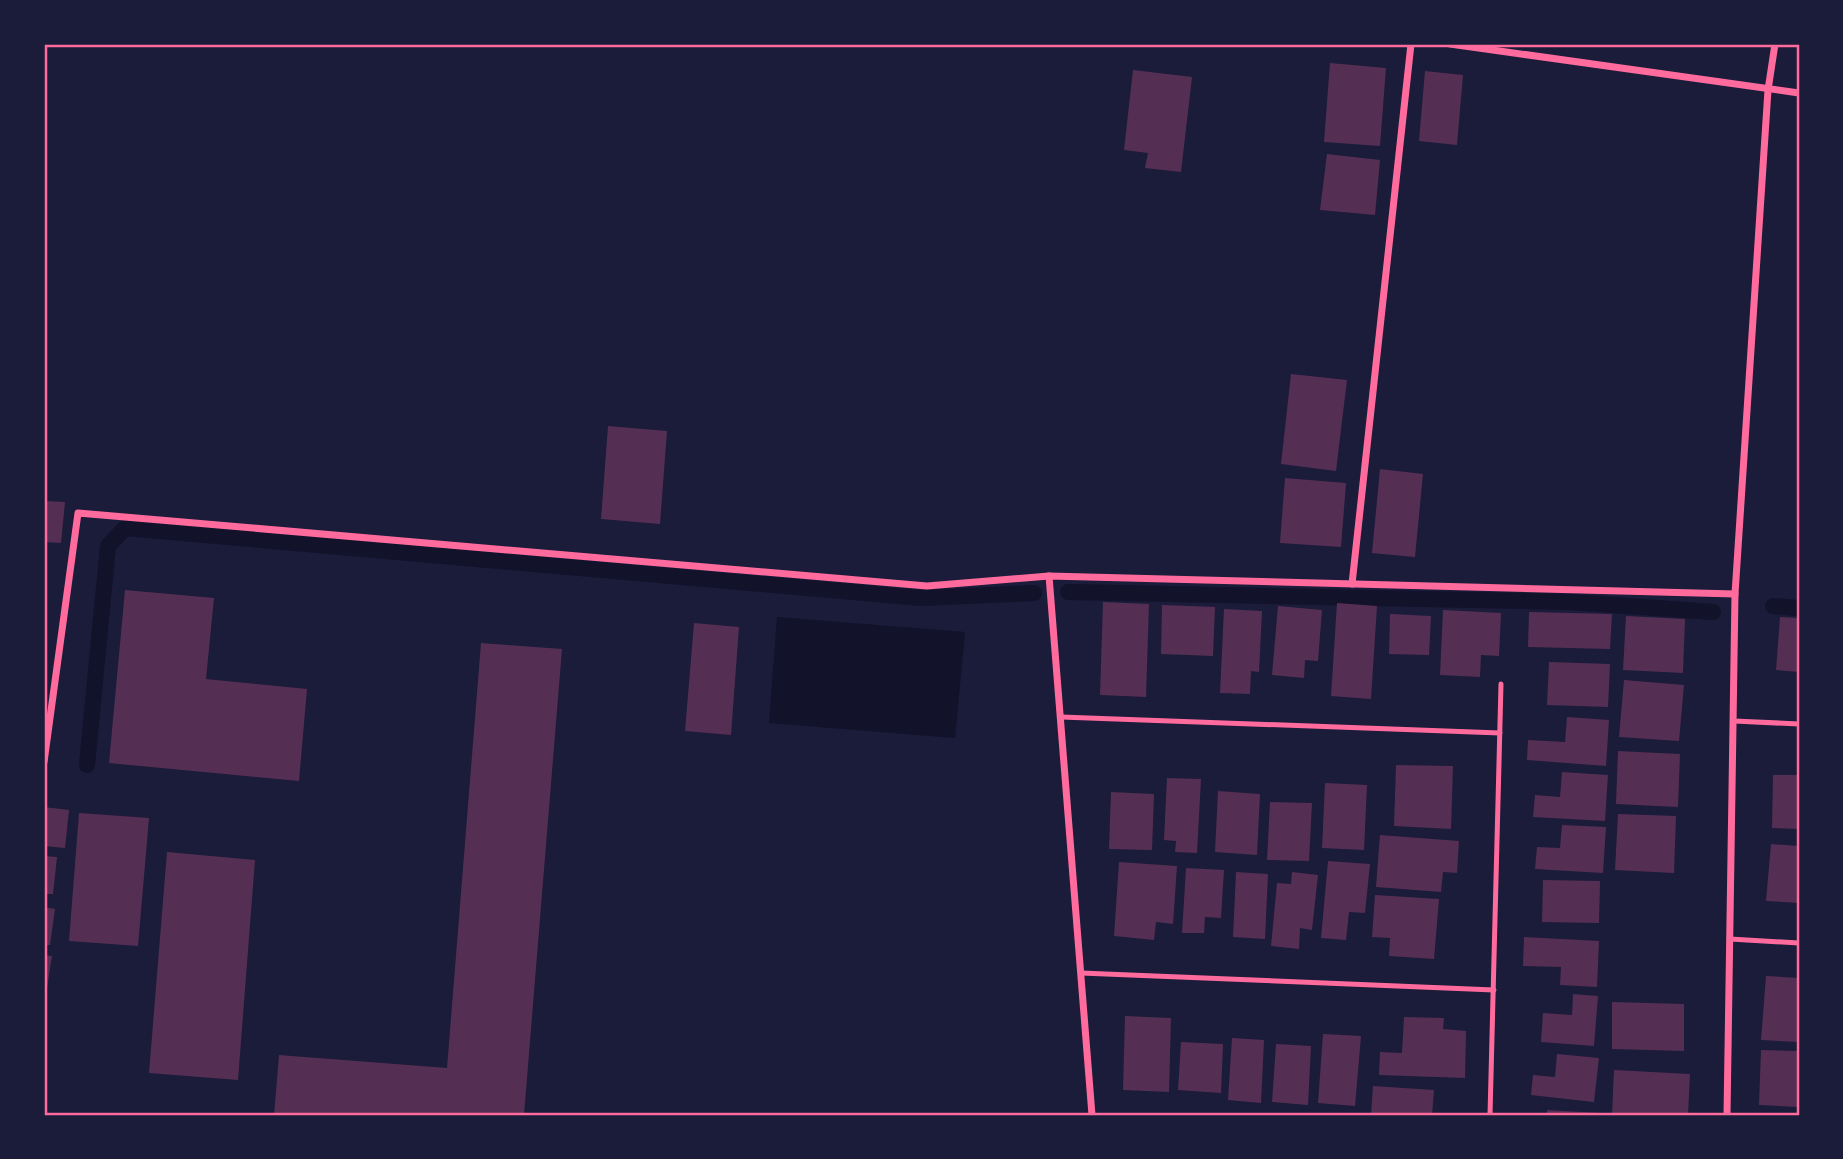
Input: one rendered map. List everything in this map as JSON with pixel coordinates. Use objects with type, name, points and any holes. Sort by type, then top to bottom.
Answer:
[{"type":"street","points":[[1352,584],[1411,44]]},
{"type":"street","points":[[1450,44],[1799,93]]},
{"type":"street","points":[[1727,1115],[1735,594],[1768,90],[1775,44]]},
{"type":"street","points":[[44,762],[78,513],[927,586],[1049,576],[1735,594]]},
{"type":"street","points":[[1049,576],[1092,1115]]},
{"type":"lane","points":[[1490,1115],[1501,684]]},
{"type":"lane","points":[[1061,717],[1500,733]]},
{"type":"lane","points":[[1734,721],[1799,724]]},
{"type":"lane","points":[[1730,939],[1799,943]]},
{"type":"lane","points":[[1081,973],[1494,990]]},
{"type":"shaded area","points":[[777,617],[965,632],[955,738],[769,723]]},
{"type":"building","points":[[1330,63],[1386,68],[1380,146],[1324,142]]},
{"type":"building","points":[[1133,70],[1192,77],[1181,172],[1145,168],[1148,153],[1124,150]]},
{"type":"building","points":[[1425,71],[1463,75],[1457,145],[1419,141]]},
{"type":"building","points":[[1327,154],[1380,160],[1375,215],[1320,210]]},
{"type":"building","points":[[1291,374],[1347,380],[1336,471],[1281,464]]},
{"type":"building","points":[[608,426],[667,431],[660,524],[601,519]]},
{"type":"building","points":[[1380,469],[1423,474],[1415,557],[1372,553]]},
{"type":"building","points":[[1285,478],[1346,483],[1341,547],[1280,543]]},
{"type":"building","points":[[44,501],[65,502],[61,543],[44,542]]},
{"type":"building","points":[[125,590],[214,598],[206,679],[307,689],[299,781],[109,763]]},
{"type":"building","points":[[1103,602],[1149,604],[1146,697],[1100,695]]},
{"type":"building","points":[[1337,603],[1377,606],[1371,699],[1331,696]]},
{"type":"building","points":[[1162,605],[1215,607],[1213,656],[1161,654]]},
{"type":"building","points":[[1278,606],[1322,610],[1318,661],[1305,660],[1304,678],[1272,675]]},
{"type":"building","points":[[1224,609],[1262,611],[1259,672],[1251,671],[1250,694],[1220,693]]},
{"type":"building","points":[[1443,610],[1501,613],[1499,656],[1481,655],[1480,677],[1440,675]]},
{"type":"building","points":[[1529,612],[1612,614],[1610,649],[1528,647]]},
{"type":"building","points":[[1390,614],[1431,616],[1429,655],[1389,654]]},
{"type":"building","points":[[1626,616],[1685,619],[1683,673],[1623,670]]},
{"type":"building","points":[[1780,617],[1799,618],[1799,672],[1776,670]]},
{"type":"building","points":[[694,623],[739,627],[731,735],[685,731]]},
{"type":"building","points":[[481,643],[562,649],[524,1115],[274,1115],[279,1055],[447,1068]]},
{"type":"building","points":[[1549,662],[1610,664],[1608,707],[1547,705]]},
{"type":"building","points":[[1624,680],[1684,685],[1679,741],[1619,737]]},
{"type":"building","points":[[1567,717],[1609,720],[1606,766],[1527,760],[1528,740],[1565,742]]},
{"type":"building","points":[[1618,751],[1680,754],[1678,807],[1616,804]]},
{"type":"building","points":[[1396,765],[1453,766],[1451,829],[1394,826]]},
{"type":"building","points":[[1562,772],[1608,775],[1605,821],[1533,817],[1535,795],[1560,797]]},
{"type":"building","points":[[1773,775],[1799,775],[1799,829],[1772,828]]},
{"type":"building","points":[[1167,778],[1201,779],[1197,853],[1175,852],[1176,841],[1164,840]]},
{"type":"building","points":[[1325,783],[1367,785],[1364,850],[1322,848]]},
{"type":"building","points":[[1218,791],[1260,794],[1257,855],[1215,852]]},
{"type":"building","points":[[1111,792],[1154,794],[1152,850],[1109,849]]},
{"type":"building","points":[[1270,802],[1312,803],[1309,861],[1267,860]]},
{"type":"building","points":[[44,807],[69,810],[65,848],[44,846]]},
{"type":"building","points":[[79,813],[149,818],[138,946],[69,941]]},
{"type":"building","points":[[1618,814],[1676,816],[1674,873],[1615,870]]},
{"type":"building","points":[[1562,825],[1606,827],[1603,873],[1535,869],[1537,847],[1560,848]]},
{"type":"building","points":[[1380,835],[1459,841],[1457,873],[1443,872],[1441,892],[1376,887]]},
{"type":"building","points":[[1771,844],[1799,846],[1799,903],[1766,901]]},
{"type":"building","points":[[167,852],[255,860],[238,1080],[149,1073]]},
{"type":"building","points":[[44,856],[57,857],[53,894],[44,894]]},
{"type":"building","points":[[1328,861],[1370,864],[1365,913],[1349,912],[1346,940],[1321,938]]},
{"type":"building","points":[[1119,862],[1177,866],[1173,924],[1156,922],[1154,940],[1114,936]]},
{"type":"building","points":[[1186,868],[1224,870],[1221,918],[1205,917],[1204,933],[1182,933]]},
{"type":"building","points":[[1236,872],[1268,874],[1265,939],[1233,937]]},
{"type":"building","points":[[1292,872],[1318,875],[1312,930],[1300,928],[1299,949],[1271,946],[1277,883],[1291,884]]},
{"type":"building","points":[[1543,880],[1600,881],[1599,923],[1542,922]]},
{"type":"building","points":[[1375,895],[1439,899],[1434,959],[1389,956],[1390,938],[1372,937]]},
{"type":"building","points":[[44,907],[55,909],[50,945],[44,945]]},
{"type":"building","points":[[1524,937],[1599,941],[1597,987],[1560,985],[1561,967],[1523,966]]},
{"type":"building","points":[[44,955],[52,956],[45,1001],[44,1001]]},
{"type":"building","points":[[1766,976],[1799,978],[1799,1042],[1761,1040]]},
{"type":"building","points":[[1573,994],[1598,996],[1594,1046],[1541,1042],[1543,1013],[1572,1015]]},
{"type":"building","points":[[1612,1002],[1684,1004],[1684,1051],[1612,1049]]},
{"type":"building","points":[[1125,1016],[1171,1018],[1169,1092],[1123,1090]]},
{"type":"building","points":[[1404,1017],[1444,1018],[1443,1029],[1466,1031],[1465,1078],[1379,1075],[1380,1052],[1402,1053]]},
{"type":"building","points":[[1323,1034],[1361,1036],[1355,1106],[1318,1103]]},
{"type":"building","points":[[1232,1038],[1264,1040],[1261,1103],[1228,1100]]},
{"type":"building","points":[[1181,1042],[1223,1044],[1221,1093],[1178,1090]]},
{"type":"building","points":[[1276,1044],[1311,1046],[1308,1105],[1272,1102]]},
{"type":"building","points":[[1761,1050],[1799,1051],[1799,1107],[1759,1105]]},
{"type":"building","points":[[1557,1054],[1599,1058],[1594,1102],[1531,1095],[1533,1075],[1555,1077]]},
{"type":"building","points":[[1614,1070],[1690,1074],[1688,1115],[1612,1115]]},
{"type":"building","points":[[1373,1086],[1434,1090],[1432,1115],[1371,1115]]},
{"type":"building","points":[[1547,1110],[1599,1113],[1599,1115],[1547,1115]]},
{"type":"waterway","points":[[87,765],[108,546],[125,528],[921,598],[1034,593]]},
{"type":"waterway","points":[[1068,592],[1571,602],[1713,612]]},
{"type":"waterway","points":[[1773,606],[1799,608]]}]
